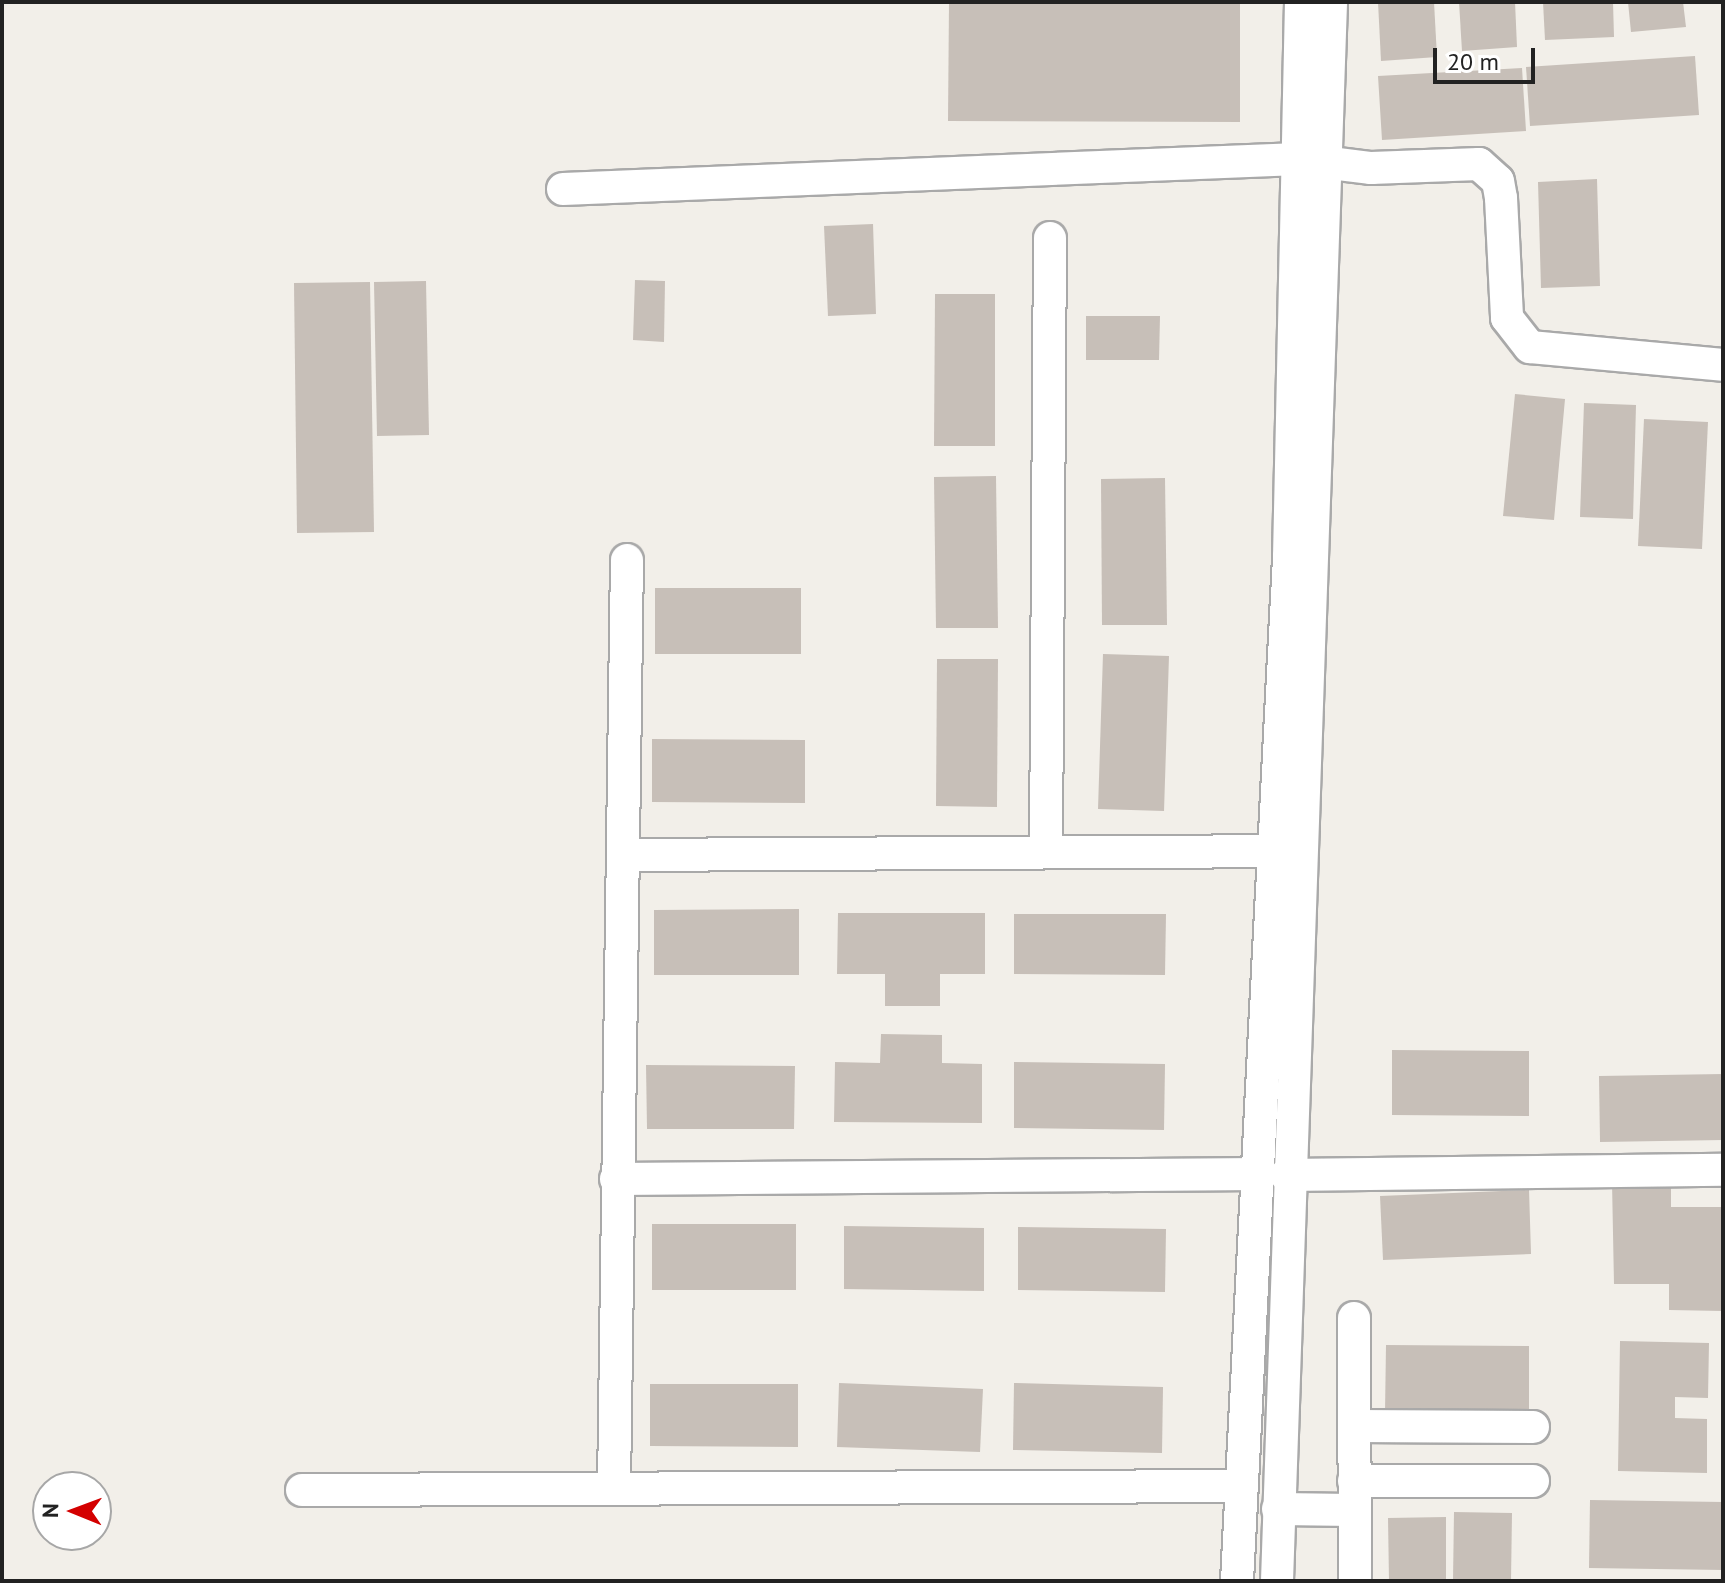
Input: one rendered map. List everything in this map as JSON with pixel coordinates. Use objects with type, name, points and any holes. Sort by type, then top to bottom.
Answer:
[{"type":"street","points":[[1237,1581],[1239,1486],[1305,852],[1307,372],[1312,158],[1301,2]]},
{"type":"street","points":[[1312,158],[1331,2]]},
{"type":"street","points":[[563,189],[1312,158],[1371,168],[1479,164],[1498,181],[1507,318],[1530,347],[1723,365]]},
{"type":"street","points":[[1046,852],[1050,238]]},
{"type":"street","points":[[1277,1581],[1269,851],[1289,557],[1307,372]]},
{"type":"street","points":[[614,1488],[627,560]]},
{"type":"street","points":[[624,855],[1305,852]]},
{"type":"street","points":[[616,1179],[1723,1170]]},
{"type":"street","points":[[1354,1318],[1355,1581]]},
{"type":"street","points":[[1355,1426],[1533,1427]]},
{"type":"street","points":[[1278,1509],[1354,1496],[1533,1481]]},
{"type":"street","points":[[302,1490],[1239,1486]]},
{"type":"building","points":[[949,2],[1240,2],[1240,122],[948,121]]},
{"type":"building","points":[[1378,2],[1434,2],[1437,57],[1381,61]]},
{"type":"building","points":[[1459,2],[1515,2],[1517,47],[1462,51]]},
{"type":"building","points":[[1543,2],[1613,2],[1614,37],[1545,40]]},
{"type":"building","points":[[1628,2],[1683,2],[1686,27],[1631,32]]},
{"type":"building","points":[[1695,56],[1699,115],[1530,126],[1526,67]]},
{"type":"building","points":[[1522,68],[1526,131],[1382,140],[1378,76]]},
{"type":"building","points":[[1597,179],[1600,286],[1541,288],[1538,182]]},
{"type":"building","points":[[873,224],[876,314],[828,316],[824,226]]},
{"type":"building","points":[[635,280],[665,281],[664,342],[633,340]]},
{"type":"building","points":[[426,281],[429,435],[377,436],[374,282]]},
{"type":"building","points":[[370,282],[374,532],[297,533],[294,283]]},
{"type":"building","points":[[935,294],[995,294],[995,446],[934,446]]},
{"type":"building","points":[[1086,316],[1160,316],[1159,360],[1086,360]]},
{"type":"building","points":[[1515,394],[1565,399],[1554,520],[1503,516]]},
{"type":"building","points":[[1584,403],[1636,405],[1633,519],[1580,517]]},
{"type":"building","points":[[1644,419],[1708,422],[1702,549],[1638,546]]},
{"type":"building","points":[[996,476],[998,628],[936,628],[934,477]]},
{"type":"building","points":[[1165,478],[1167,625],[1102,625],[1101,479]]},
{"type":"building","points":[[655,588],[801,588],[801,654],[655,654]]},
{"type":"building","points":[[1103,654],[1169,656],[1164,811],[1098,809]]},
{"type":"building","points":[[937,659],[998,659],[997,807],[936,806]]},
{"type":"building","points":[[652,739],[805,740],[805,803],[652,802]]},
{"type":"building","points":[[799,909],[799,975],[654,975],[654,910]]},
{"type":"building","points":[[838,913],[985,913],[985,974],[940,974],[940,1006],[885,1006],[885,974],[837,974]]},
{"type":"building","points":[[1014,914],[1166,914],[1165,975],[1014,974]]},
{"type":"building","points":[[881,1034],[942,1035],[942,1063],[982,1064],[982,1123],[834,1122],[835,1062],[880,1063]]},
{"type":"building","points":[[1392,1050],[1529,1051],[1529,1116],[1392,1115]]},
{"type":"building","points":[[1014,1062],[1165,1064],[1164,1130],[1014,1128]]},
{"type":"building","points":[[646,1065],[795,1066],[794,1129],[647,1129]]},
{"type":"building","points":[[1723,1074],[1723,1140],[1600,1142],[1599,1076]]},
{"type":"building","points":[[1671,1181],[1671,1207],[1723,1207],[1723,1311],[1669,1310],[1669,1284],[1614,1284],[1612,1182]]},
{"type":"building","points":[[1529,1190],[1531,1254],[1383,1260],[1380,1196]]},
{"type":"building","points":[[652,1224],[796,1224],[796,1290],[652,1290]]},
{"type":"building","points":[[844,1226],[984,1228],[984,1291],[844,1289]]},
{"type":"building","points":[[1018,1227],[1166,1229],[1165,1292],[1018,1290]]},
{"type":"building","points":[[1620,1341],[1709,1343],[1708,1398],[1675,1397],[1675,1418],[1707,1419],[1707,1473],[1618,1471]]},
{"type":"building","points":[[1386,1345],[1529,1346],[1529,1414],[1385,1413]]},
{"type":"building","points":[[839,1383],[983,1389],[980,1452],[837,1447]]},
{"type":"building","points":[[1014,1383],[1163,1387],[1162,1453],[1013,1450]]},
{"type":"building","points":[[650,1384],[798,1384],[798,1447],[650,1446]]},
{"type":"building","points":[[1590,1500],[1723,1502],[1723,1570],[1589,1568]]},
{"type":"building","points":[[1454,1512],[1512,1513],[1511,1581],[1453,1581]]},
{"type":"building","points":[[1446,1517],[1446,1581],[1389,1581],[1388,1518]]}]
